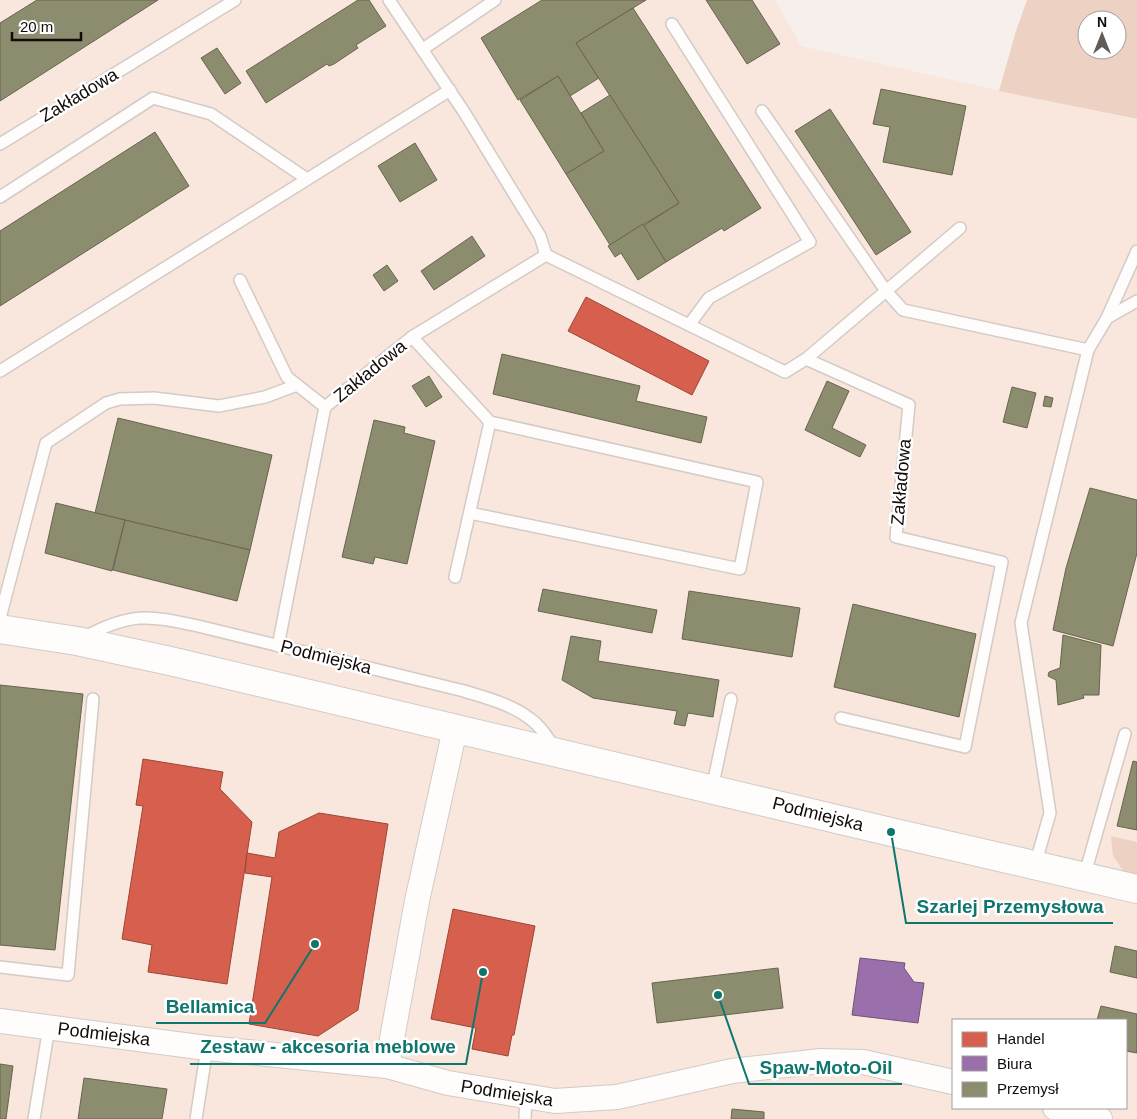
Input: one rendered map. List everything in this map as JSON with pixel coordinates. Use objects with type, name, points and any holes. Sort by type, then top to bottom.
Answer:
[{"type":"main road","name":"Podmiejska","points":[[0,629],[77,641],[236,676],[1137,889]]},
{"type":"street","points":[[386,1066],[417,901],[455,729]]},
{"type":"street","name":"Podmiejska","points":[[0,1021],[207,1048],[386,1066],[525,1108],[555,1101],[617,1097],[732,1071],[821,1061],[863,1062],[952,1082]]},
{"type":"street","points":[[1059,1109],[1100,1119]]},
{"type":"lane","name":"Zakładowa","points":[[0,144],[235,0]]},
{"type":"lane","points":[[389,0],[450,90],[540,236],[546,255],[785,372],[806,359],[960,228]]},
{"type":"lane","points":[[423,50],[495,0]]},
{"type":"lane","points":[[672,24],[810,242],[709,298],[689,325]]},
{"type":"lane","points":[[0,371],[450,90]]},
{"type":"lane","points":[[0,197],[153,98],[211,114],[307,179]]},
{"type":"lane","points":[[762,111],[886,291],[903,310],[1088,350]]},
{"type":"lane","points":[[1035,865],[1050,813],[1021,623],[1088,350],[1107,318],[1137,251]]},
{"type":"lane","name":"Zakładowa","points":[[278,646],[325,407],[412,337],[546,255]]},
{"type":"lane","points":[[240,280],[287,377],[325,407]]},
{"type":"lane","points":[[1107,318],[1137,300]]},
{"type":"lane","points":[[412,337],[490,422],[757,482],[740,569],[470,513]]},
{"type":"lane","name":"Zakładowa","points":[[806,359],[908,405],[896,537],[1002,562],[965,747],[841,718]]},
{"type":"lane","points":[[0,618],[46,443],[106,403],[120,400],[154,398],[219,406],[265,397],[297,385]]},
{"type":"lane","points":[[455,577],[490,422]]},
{"type":"lane","name":"Podmiejska","points":[[77,641],[119,621],[134,618],[160,618],[464,691],[495,701],[530,718],[540,727],[558,753]]},
{"type":"lane","points":[[0,967],[68,975],[92,700]]},
{"type":"lane","points":[[712,789],[731,700]]},
{"type":"lane","points":[[1084,877],[1125,734]]},
{"type":"lane","points":[[34,1119],[48,1027]]},
{"type":"lane","points":[[196,1119],[207,1048]]},
{"type":"shaded area","points":[[0,0],[775,0],[801,46],[1137,120],[1137,842],[1111,836],[1137,876],[1137,1119],[0,1119]]},
{"type":"shaded area","points":[[1027,0],[1137,0],[1137,119],[999,91]]},
{"type":"shaded area","points":[[1111,836],[1137,842],[1137,876],[1125,873],[1113,856]]},
{"type":"building: Handel","points":[[586,297],[709,361],[692,395],[568,331]]},
{"type":"building: Handel","points":[[143,759],[223,772],[220,789],[252,822],[227,984],[148,972],[152,945],[122,939],[143,806],[136,805]]},
{"type":"building: Handel","points":[[319,813],[388,824],[358,1010],[318,1036],[249,1024],[272,877],[245,873],[247,853],[275,858],[279,832]]},
{"type":"building: Handel","points":[[453,909],[535,926],[514,1035],[512,1035],[508,1056],[472,1049],[476,1028],[431,1019]]},
{"type":"building: Biura","points":[[860,958],[905,963],[904,968],[914,982],[924,983],[918,1023],[852,1015]]},
{"type":"building: Przemysł","points":[[37,0],[158,0],[0,101],[0,23]]},
{"type":"building: Przemysł","points":[[358,0],[369,0],[386,26],[356,45],[358,48],[334,64],[329,66],[327,64],[266,103],[246,71]]},
{"type":"building: Przemysł","points":[[542,0],[646,0],[576,43],[599,78],[570,96],[558,76],[518,100],[481,38]]},
{"type":"building: Przemysł","points":[[706,0],[752,0],[780,44],[747,64]]},
{"type":"building: Przemysł","points":[[633,8],[761,208],[724,231],[722,228],[666,262],[643,226],[679,203],[576,43]]},
{"type":"building: Przemysł","points":[[217,48],[241,83],[225,94],[201,58]]},
{"type":"building: Przemysł","points":[[558,76],[604,151],[566,174],[520,100]]},
{"type":"building: Przemysł","points":[[881,89],[966,106],[952,175],[883,162],[890,127],[873,124]]},
{"type":"building: Przemysł","points":[[610,95],[679,203],[610,245],[566,174],[604,151],[581,113]]},
{"type":"building: Przemysł","points":[[830,109],[911,232],[876,255],[795,131]]},
{"type":"building: Przemysł","points":[[155,132],[189,186],[0,306],[0,231]]},
{"type":"building: Przemysł","points":[[415,143],[437,180],[400,202],[378,166]]},
{"type":"building: Przemysł","points":[[643,224],[666,262],[638,280],[621,253],[615,257],[608,246]]},
{"type":"building: Przemysł","points":[[472,236],[485,256],[434,290],[421,271]]},
{"type":"building: Przemysł","points":[[387,265],[398,281],[384,291],[373,275]]},
{"type":"building: Przemysł","points":[[502,354],[640,386],[636,401],[707,417],[701,443],[493,394]]},
{"type":"building: Przemysł","points":[[429,376],[442,397],[426,407],[412,386]]},
{"type":"building: Przemysł","points":[[827,381],[849,391],[832,428],[866,445],[860,457],[805,430]]},
{"type":"building: Przemysł","points":[[1012,387],[1036,393],[1027,428],[1003,422]]},
{"type":"building: Przemysł","points":[[1045,396],[1053,398],[1051,407],[1043,406]]},
{"type":"building: Przemysł","points":[[118,418],[272,455],[250,550],[95,513]]},
{"type":"building: Przemysł","points":[[374,420],[405,427],[404,433],[435,441],[407,564],[375,557],[373,564],[342,557]]},
{"type":"building: Przemysł","points":[[1090,488],[1137,500],[1137,553],[1113,646],[1053,630],[1066,568]]},
{"type":"building: Przemysł","points":[[56,503],[125,520],[112,571],[45,553]]},
{"type":"building: Przemysł","points":[[125,520],[250,550],[237,601],[113,570]]},
{"type":"building: Przemysł","points":[[543,589],[657,610],[652,633],[538,611]]},
{"type":"building: Przemysł","points":[[689,591],[800,608],[792,657],[682,639]]},
{"type":"building: Przemysł","points":[[853,604],[976,634],[959,717],[834,687]]},
{"type":"building: Przemysł","points":[[1063,635],[1101,645],[1099,695],[1083,695],[1084,698],[1058,705],[1056,680],[1048,676],[1049,672],[1060,668]]},
{"type":"building: Przemysł","points":[[571,636],[601,641],[598,661],[719,680],[713,717],[688,713],[685,726],[674,724],[677,711],[593,698],[562,680]]},
{"type":"building: Przemysł","points":[[0,685],[83,694],[55,950],[0,945]]},
{"type":"building: Przemysł","points":[[1133,761],[1137,762],[1137,830],[1117,826]]},
{"type":"building: Przemysł","points":[[1115,946],[1137,951],[1137,978],[1110,972]]},
{"type":"building: Przemysł","points":[[778,968],[783,1008],[657,1023],[652,983]]},
{"type":"building: Przemysł","points":[[1101,1006],[1137,1014],[1137,1053],[1127,1051],[1127,1019],[1097,1019]]},
{"type":"building: Przemysł","points":[[0,1064],[13,1066],[6,1119],[0,1119]]},
{"type":"building: Przemysł","points":[[84,1078],[167,1089],[162,1119],[78,1119]]},
{"type":"building: Przemysł","points":[[732,1109],[764,1112],[764,1119],[731,1119]]},
{"type":"place","name":"Szarlej Przemysłowa","points":[[891,832]]},
{"type":"place","name":"Bellamica","points":[[315,944]]},
{"type":"place","name":"Zestaw - akcesoria meblowe","points":[[483,972]]},
{"type":"place","name":"Spaw-Moto-Oil","points":[[718,995]]}]
